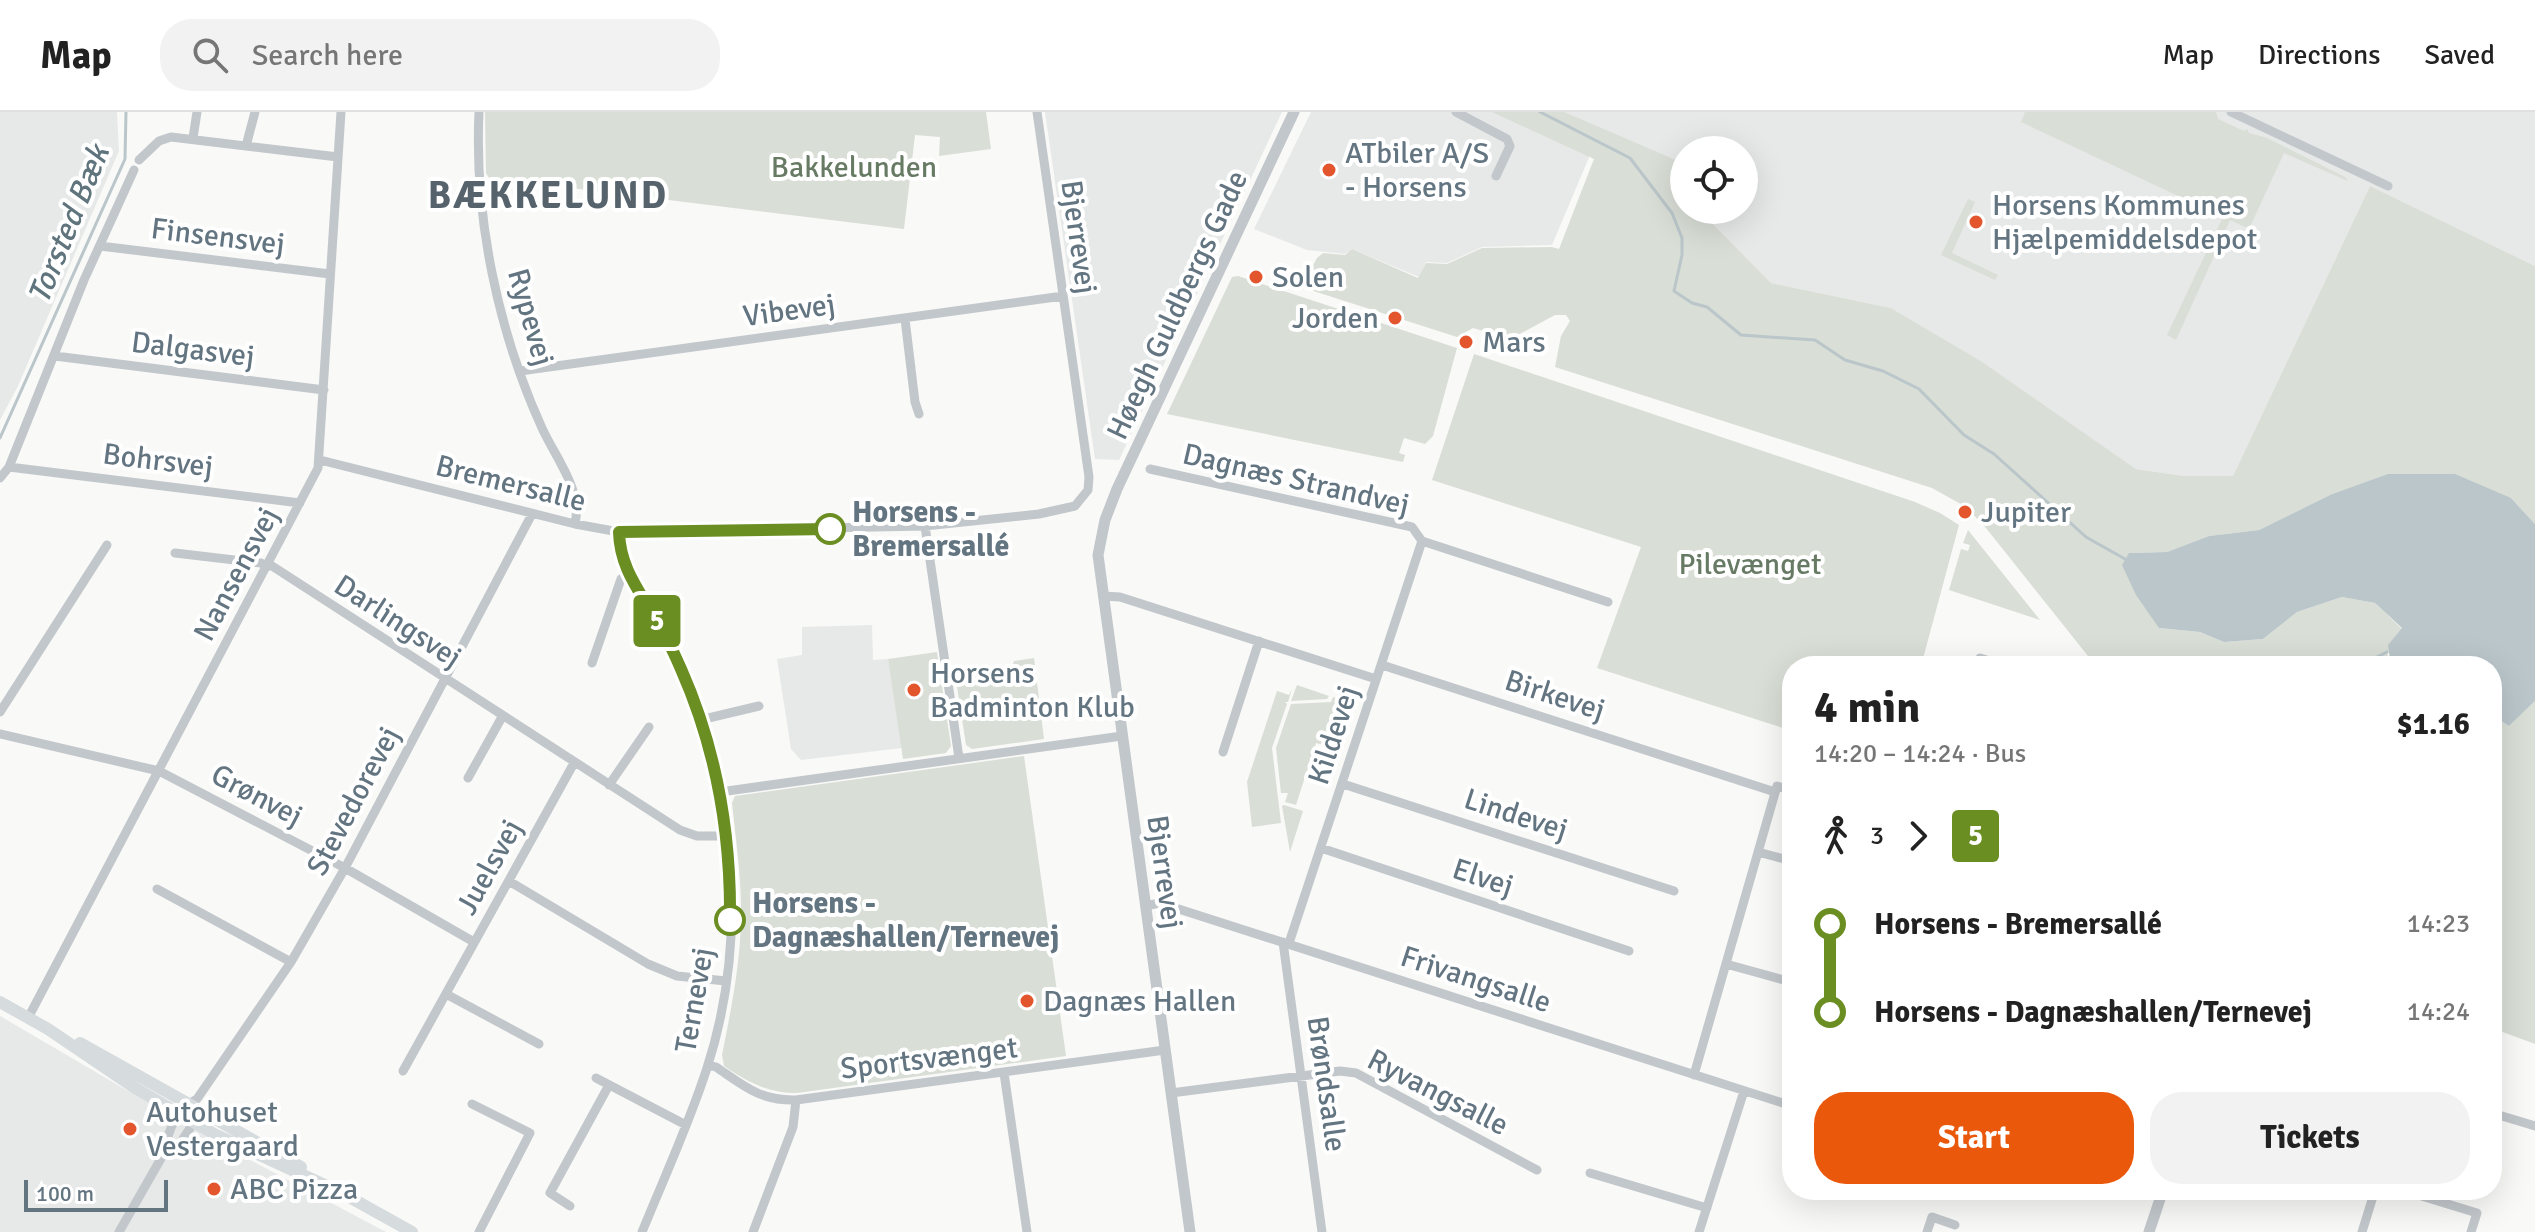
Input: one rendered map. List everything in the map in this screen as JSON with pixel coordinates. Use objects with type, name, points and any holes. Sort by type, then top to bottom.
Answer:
[{"type":"main road","points":[[0,1002],[48,1029],[103,1067],[192,1109],[329,1182],[342,1193],[412,1232]]},
{"type":"street","points":[[193,138],[197,112]]},
{"type":"street","points":[[246,146],[255,112]]},
{"type":"street","name":"Nansensvej","points":[[28,1018],[268,566],[320,460],[341,112]]},
{"type":"street","name":"Rypevej","points":[[479,112],[480,178],[491,266],[520,371],[541,426],[572,484],[577,517],[575,524]]},
{"type":"street","name":"Bjerrevej","points":[[1037,112],[1089,477],[1088,490],[1075,506]]},
{"type":"street","name":"Høegh Guldbergs Gade","points":[[1105,520],[1294,112]]},
{"type":"street","points":[[1456,112],[1507,139],[1510,146],[1496,176]]},
{"type":"street","points":[[2231,112],[2388,186]]},
{"type":"street","points":[[139,160],[159,141],[171,137],[338,157]]},
{"type":"street","points":[[0,478],[9,467],[84,280],[134,170]]},
{"type":"street","name":"Finsensvej","points":[[100,246],[330,274]]},
{"type":"street","name":"Vibevej","points":[[520,371],[1063,296]]},
{"type":"street","points":[[905,319],[919,414]]},
{"type":"street","name":"Dalgasvej","points":[[55,356],[324,390]]},
{"type":"street","name":"Bremersalle","points":[[320,460],[532,514],[619,532],[925,526],[1039,514],[1075,506]]},
{"type":"street","name":"Bohrsvej","points":[[9,467],[300,503]]},
{"type":"street","name":"Dagnæs Strandvej","points":[[1150,469],[1412,527],[1422,541],[1608,602]]},
{"type":"street","name":"Stevedorevej","points":[[192,1109],[291,962],[345,868],[532,514]]},
{"type":"street","name":"Bjerrevej","points":[[1105,520],[1098,555],[1190,1232]]},
{"type":"street","points":[[925,526],[959,758]]},
{"type":"street","name":"Ternevej","points":[[619,532],[622,559],[628,575],[658,623],[681,670],[700,720],[720,792],[731,893],[726,981],[708,1065],[642,1232]]},
{"type":"street","name":"Kildevej","points":[[1286,943],[1343,784],[1422,541]]},
{"type":"street","points":[[0,712],[107,545]]},
{"type":"street","points":[[175,553],[268,566]]},
{"type":"street","name":"Darlingsvej","points":[[268,566],[680,830],[697,836],[726,836]]},
{"type":"street","points":[[592,663],[621,579],[628,575]]},
{"type":"street","points":[[1103,596],[1120,597],[1376,679]]},
{"type":"street","points":[[1223,752],[1259,641]]},
{"type":"street","name":"Birkevej","points":[[1382,665],[1775,792]]},
{"type":"street","points":[[700,720],[759,706]]},
{"type":"street","points":[[468,778],[502,717]]},
{"type":"street","points":[[609,785],[649,727]]},
{"type":"street","name":"Grønvej","points":[[0,734],[159,771],[345,868],[474,942]]},
{"type":"street","points":[[720,792],[1122,736]]},
{"type":"street","name":"Juelsvej","points":[[403,1071],[574,763]]},
{"type":"street","name":"Lindevej","points":[[1343,784],[1674,891]]},
{"type":"street","points":[[1694,1075],[1775,792],[1777,786],[1782,787]]},
{"type":"street","name":"Elvej","points":[[1321,848],[1629,951]]},
{"type":"street","points":[[1758,852],[1782,858]]},
{"type":"street","points":[[509,881],[648,964],[677,976],[726,981]]},
{"type":"street","points":[[157,889],[291,962]]},
{"type":"street","name":"Frivangsalle","points":[[1145,906],[1160,903],[1782,1103]]},
{"type":"street","name":"Brøndsalle","points":[[1286,943],[1322,1232]]},
{"type":"street","points":[[1726,964],[1782,980]]},
{"type":"street","points":[[446,994],[539,1044]]},
{"type":"street","name":"Sportsvænget","points":[[708,1065],[716,1067],[756,1094],[778,1100],[796,1100],[1165,1050]]},
{"type":"street","name":"Ryvangsalle","points":[[1171,1093],[1301,1075],[1340,1071],[1356,1073],[1537,1170]]},
{"type":"street","points":[[1004,1073],[1027,1231],[1015,1232]]},
{"type":"street","points":[[596,1078],[686,1125]]},
{"type":"street","points":[[570,1206],[550,1193],[609,1085]]},
{"type":"street","points":[[1699,1232],[1744,1091]]},
{"type":"street","points":[[753,1232],[793,1127],[796,1100]]},
{"type":"street","points":[[472,1104],[530,1133],[479,1232]]},
{"type":"street","points":[[119,1232],[167,1148],[166,1141],[192,1109]]},
{"type":"street","points":[[167,1148],[179,1145],[192,1109]]},
{"type":"street","points":[[2502,1116],[2535,1126]]},
{"type":"street","points":[[1590,1173],[1707,1208]]},
{"type":"street","points":[[2149,1232],[2160,1200]]},
{"type":"street","points":[[2362,1232],[2372,1200]]},
{"type":"street","points":[[2435,1200],[2477,1213],[2471,1232]]},
{"type":"street","points":[[1927,1232],[1932,1217],[1955,1225]]},
{"type":"shaded area","points":[[0,112],[117,112],[119,151],[18,386],[0,420]]},
{"type":"shaded area","points":[[1045,112],[1282,112],[1119,460],[1095,459]]},
{"type":"shaded area","points":[[1311,112],[2535,112],[2535,266],[2370,186],[2233,476],[2184,476],[2136,469],[1981,361],[1891,308],[1771,283],[1713,224],[1758,224],[1758,136],[1670,136],[1670,158],[1601,129],[1552,245],[1482,247],[1447,263],[1426,262],[1419,277],[1352,249],[1345,254],[1307,250],[1254,229]]},
{"type":"shaded area","points":[[2388,474],[2455,474],[2511,498],[2535,524],[2535,701],[2509,726],[2502,721],[2502,656],[2390,656],[2388,645],[2402,628],[2375,603],[2342,597],[2297,612],[2263,639],[2224,642],[2200,632],[2159,628],[2136,595],[2122,565],[2129,553],[2167,552],[2209,536],[2259,530],[2330,495]]},
{"type":"shaded area","points":[[872,625],[873,660],[888,659],[902,748],[801,760],[791,749],[777,659],[802,655],[802,627]]},
{"type":"shaded area","points":[[0,1016],[205,1136],[386,1232],[0,1232]]},
{"type":"green space","name":"Bakkelunden","points":[[485,112],[986,112],[991,149],[939,156],[940,137],[915,135],[904,229],[489,178],[486,173]]},
{"type":"green space","points":[[1492,112],[1564,112],[1670,157],[1670,224],[1713,224],[1771,283],[1891,308],[1981,361],[2136,469],[2184,476],[2233,476],[2370,186],[2535,266],[2535,524],[2511,498],[2330,495],[2259,530],[2209,536],[2167,552],[2129,553],[2159,628],[2200,632],[2224,642],[2263,639],[2297,612],[2342,597],[2375,603],[2402,629],[2388,656],[2088,656],[1966,507],[1932,488],[1555,367],[1561,336],[1570,321],[1566,315],[1555,315],[1514,337],[1507,338],[1473,328],[1457,337],[1301,287],[1323,253],[1345,255],[1352,249],[1418,278],[1426,263],[1447,264],[1482,248],[1559,249],[1594,159]]},
{"type":"green space","points":[[2025,112],[2216,112],[2218,119],[2267,138],[2348,181],[2284,153],[2249,229],[2230,220],[2223,236],[2217,234],[2215,240],[2220,243],[2176,340],[2167,335],[2223,217],[2021,122]]},
{"type":"green space","points":[[1968,199],[1975,202],[1952,253],[1998,275],[1995,280],[1941,255]]},
{"type":"green space","points":[[1238,276],[1457,348],[1433,436],[1425,444],[1404,438],[1399,453],[1405,455],[1403,462],[1167,414],[1232,277]]},
{"type":"green space","name":"Pilevænget","points":[[1474,354],[1915,502],[1959,525],[1924,656],[1782,656],[1782,728],[1597,668],[1641,547],[1432,480]]},
{"type":"green space","points":[[1968,530],[2040,620],[1949,590],[1961,549],[1968,551],[1970,545],[1963,543]]},
{"type":"green space","points":[[937,652],[951,746],[946,753],[903,759],[888,659]]},
{"type":"green space","points":[[1034,658],[1044,739],[972,749],[966,745],[955,674],[1012,667],[1014,661]]},
{"type":"green space","points":[[1297,685],[1329,696],[1327,699],[1291,701]]},
{"type":"green space","points":[[1292,689],[1288,702],[1285,702],[1287,704],[1272,748],[1281,823],[1252,827],[1247,782],[1277,691],[1289,695]]},
{"type":"green space","points":[[1333,697],[1339,699],[1324,745],[1316,743],[1296,805],[1285,802],[1288,793],[1281,793],[1276,748],[1291,704],[1331,702]]},
{"type":"green space","points":[[2535,701],[2535,1044],[2502,1032],[2502,721],[2509,726]]},
{"type":"green space","points":[[1024,756],[1066,1056],[797,1093],[758,1086],[724,1066],[722,1055],[737,971],[741,920],[732,803],[735,796]]},
{"type":"green space","points":[[1282,806],[1303,811],[1290,852]]},
{"type":"waterway","name":"Torsted Bæk","points":[[0,438],[125,159],[126,112]]},
{"type":"waterway","points":[[1540,112],[1630,158],[1672,213],[1682,238],[1682,255],[1674,291],[1692,303],[1707,307],[1741,335],[1815,340],[1845,360],[1883,371],[1919,389],[1964,435],[1994,454],[2086,537],[2125,559]]},
{"type":"waterway","points":[[2379,656],[2387,652]]},
{"type":"bus line","name":"5","points":[[730,920],[729,865],[720,792],[700,720],[681,670],[658,623],[628,575],[619,545],[619,532],[830,529]]},
{"type":"place","name":"ATbiler A/S - Horsens","points":[[1329,170]]},
{"type":"place","name":"Horsens Kommunes Hjælpemiddelsdepot","points":[[1976,222]]},
{"type":"place","name":"Solen","points":[[1256,277]]},
{"type":"place","name":"Jorden","points":[[1395,318]]},
{"type":"place","name":"Mars","points":[[1466,342]]},
{"type":"place","name":"Jupiter","points":[[1965,512]]},
{"type":"place","name":"Horsens - Bremersallé","points":[[830,529]]},
{"type":"place","name":"Horsens Badminton Klub","points":[[914,690]]},
{"type":"place","name":"Horsens - Dagnæshallen/Ternevej","points":[[730,920]]},
{"type":"place","name":"Dagnæs Hallen","points":[[1027,1001]]},
{"type":"place","name":"Autohuset Vestergaard","points":[[130,1129]]},
{"type":"place","name":"ABC Pizza","points":[[214,1189]]},
{"type":"district","name":"BÆKKELUND","points":[[548,195]]}]
